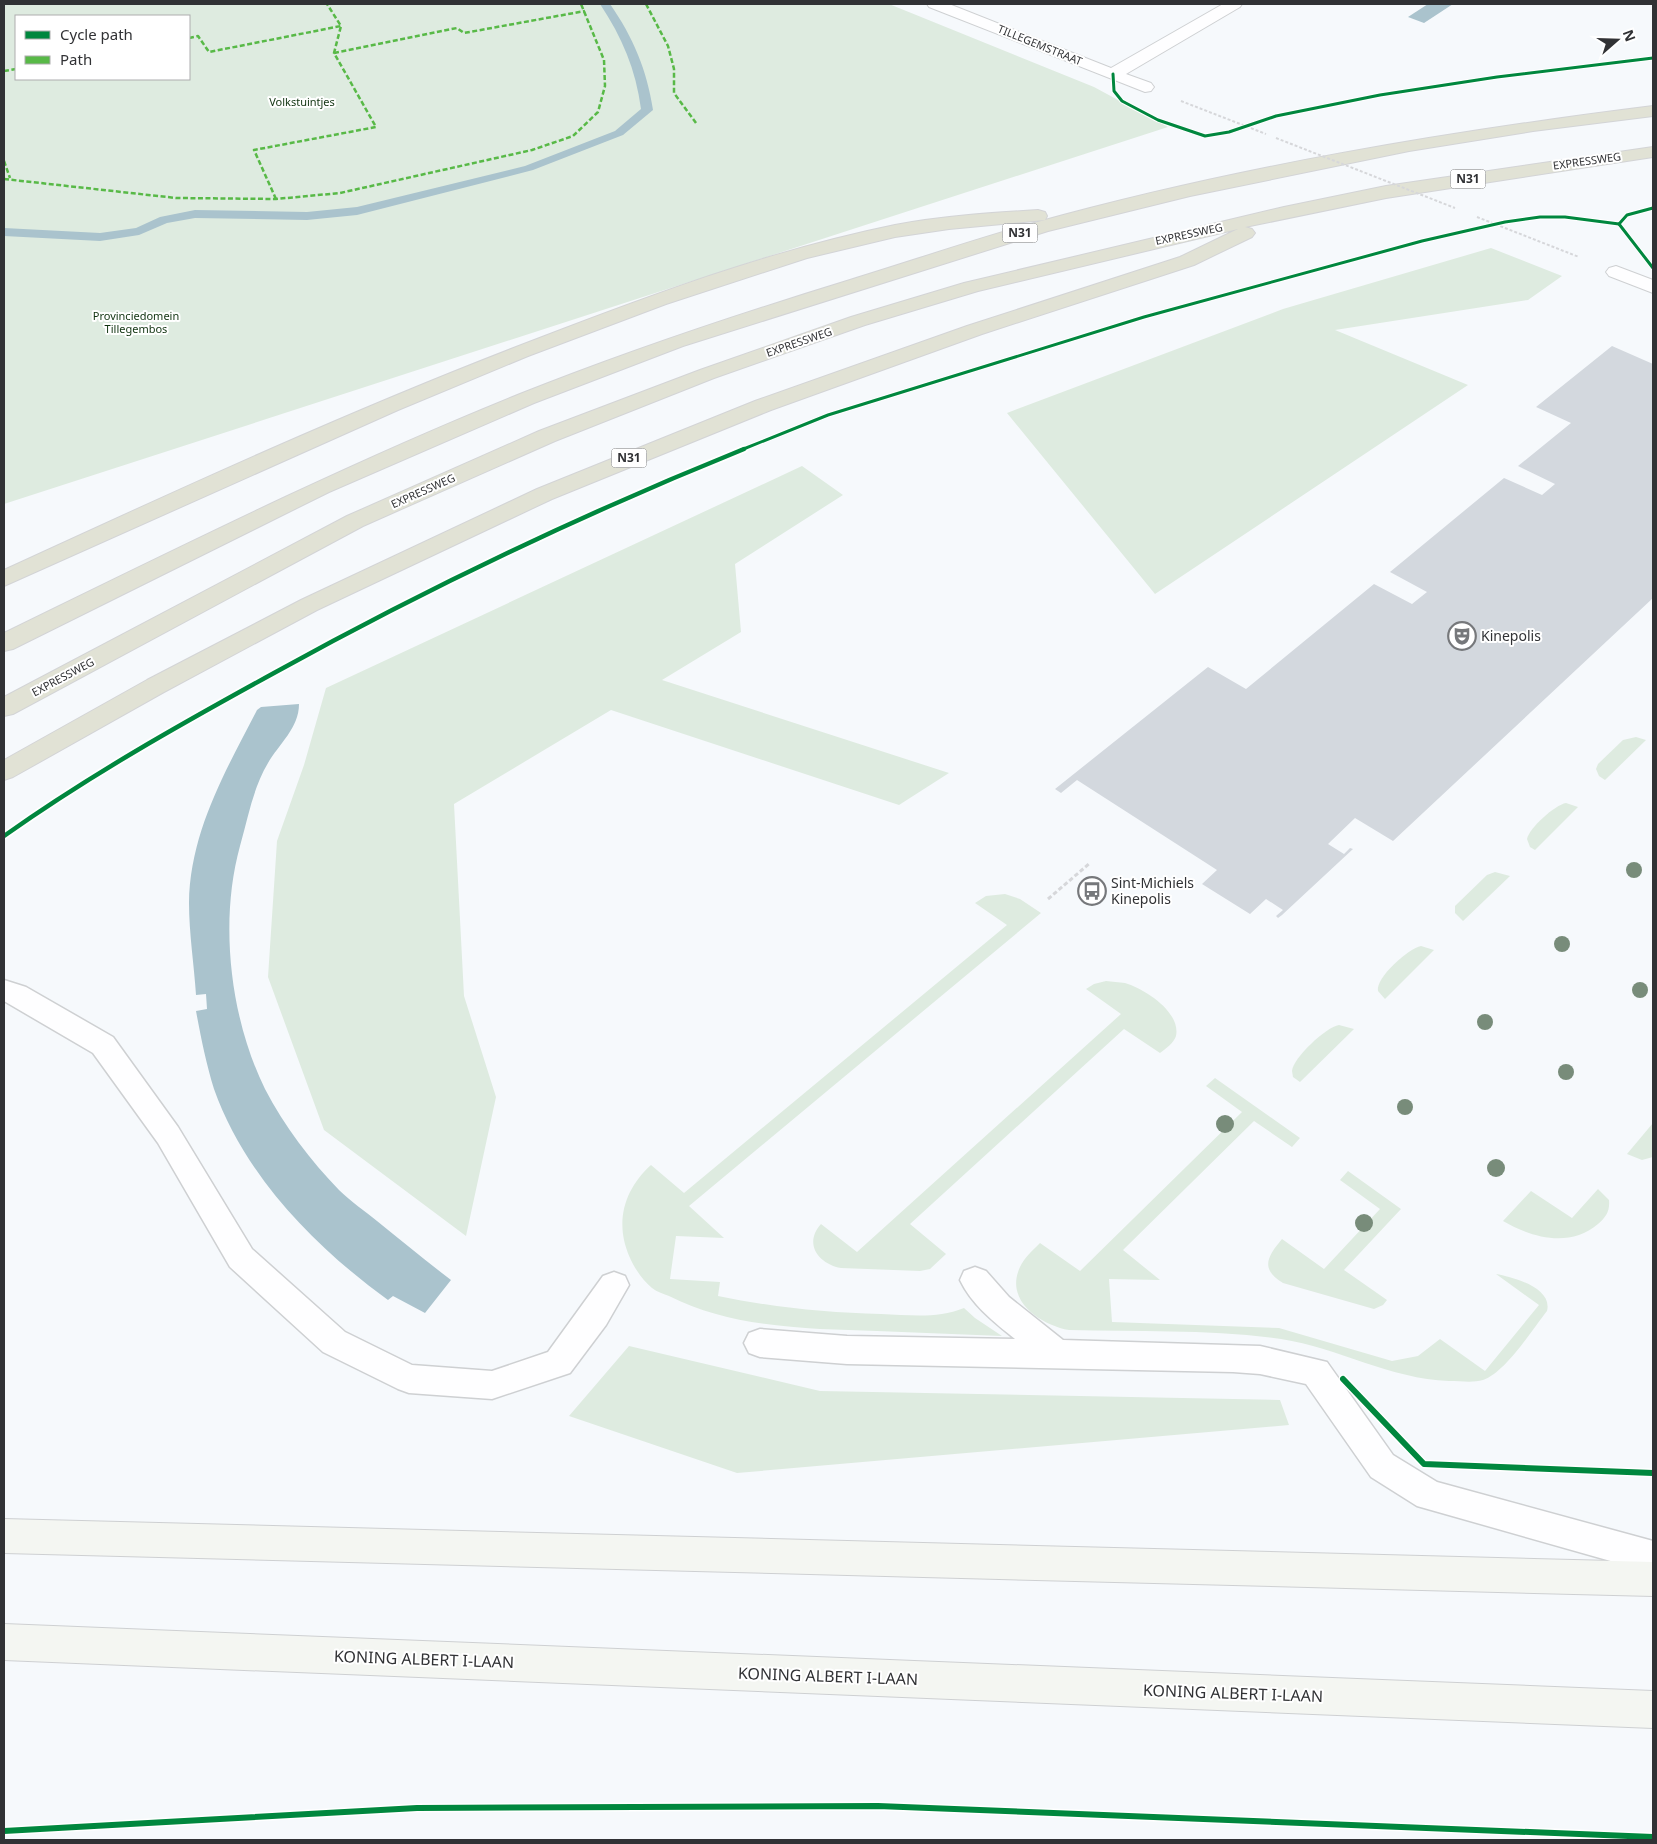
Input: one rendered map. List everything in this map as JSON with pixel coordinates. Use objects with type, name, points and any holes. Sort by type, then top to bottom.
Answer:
[{"type":"highway","name":"N31","points":[[4,643],[321,487],[527,399],[676,342],[942,256],[1097,212],[1190,190],[1409,146],[1533,126],[1653,111]]},
{"type":"highway","name":"EXPRESSWEG","points":[[4,708],[355,521],[547,436],[858,321],[971,287],[1137,246],[1284,213],[1404,189],[1653,152]]},
{"type":"highway","name":"N31","points":[[4,579],[286,449],[414,394],[634,308],[818,249],[898,230],[1003,218],[1097,212]]},
{"type":"highway","name":"N31","points":[[4,771],[83,725],[402,559],[623,460],[787,396],[1033,311],[1187,261],[1284,213]]},
{"type":"main road","points":[[4,1536],[1653,1579]]},
{"type":"main road","name":"KONING ALBERT I-LAAN","points":[[4,1642],[1653,1710]]},
{"type":"street","name":"TILLEGEMSTRAAT","points":[[935,4],[1145,87]]},
{"type":"street","points":[[1113,74],[1234,4]]},
{"type":"street","points":[[1616,272],[1653,287]]},
{"type":"lane","points":[[4,990],[16,994],[103,1044],[168,1134],[241,1258],[334,1342],[409,1378],[492,1385],[559,1362],[595,1316],[614,1285]]},
{"type":"lane","points":[[976,1280],[998,1307],[1058,1355]]},
{"type":"lane","points":[[760,1343],[848,1350],[1233,1358],[1260,1360],[1316,1372],[1382,1466],[1429,1495],[1653,1556]]},
{"type":"path","points":[[1145,87],[1267,134]]},
{"type":"path","points":[[1235,129],[1259,121]]},
{"type":"path","points":[[1276,138],[1464,212]]},
{"type":"path","points":[[1473,215],[1616,272]]},
{"type":"path","points":[[1486,226],[1504,222]]},
{"type":"path","points":[[1048,898],[1090,863]]},
{"type":"green space","name":"Provinciedomein Tillegembos","points":[[4,4],[889,4],[1094,87],[1168,127],[4,504]]},
{"type":"green space","points":[[1491,248],[1562,276],[1528,300],[1335,330],[1468,385],[1155,594],[1007,413],[1283,309]]},
{"type":"green space","points":[[802,466],[843,495],[735,564],[741,632],[662,680],[949,773],[899,805],[611,710],[454,804],[464,996],[496,1097],[466,1236],[324,1130],[268,977],[277,841],[304,765],[326,688]]},
{"type":"green space","points":[[1636,737],[1646,740],[1605,780],[1599,776],[1596,769],[1598,764],[1623,740]]},
{"type":"green space","points":[[1566,803],[1578,807],[1535,850],[1530,847],[1527,839],[1532,829],[1549,812]]},
{"type":"green space","points":[[1495,872],[1510,876],[1463,921],[1455,913],[1455,906],[1487,875]]},
{"type":"green space","points":[[1005,894],[1020,899],[1041,913],[689,1206],[724,1238],[676,1236],[670,1279],[720,1282],[718,1296],[819,1311],[923,1316],[944,1314],[964,1308],[975,1318],[1002,1336],[771,1325],[718,1315],[693,1307],[652,1288],[642,1278],[631,1260],[624,1240],[623,1229],[624,1209],[627,1199],[643,1173],[651,1165],[684,1193],[1007,925],[975,903],[986,896]]},
{"type":"green space","points":[[1421,946],[1434,950],[1385,999],[1378,991],[1378,985],[1382,979],[1401,958]]},
{"type":"green space","points":[[1106,981],[1133,986],[1160,1003],[1173,1018],[1176,1027],[1175,1039],[1160,1053],[1124,1029],[910,1224],[946,1254],[930,1269],[920,1271],[841,1268],[833,1266],[820,1258],[816,1252],[813,1239],[821,1224],[857,1252],[1121,1014],[1086,989],[1094,984]]},
{"type":"green space","points":[[1339,1025],[1354,1029],[1300,1082],[1293,1077],[1294,1065],[1304,1051],[1326,1031]]},
{"type":"green space","points":[[1215,1078],[1300,1138],[1292,1147],[1254,1121],[1123,1250],[1160,1280],[1109,1279],[1112,1322],[1279,1328],[1392,1361],[1418,1356],[1440,1339],[1485,1371],[1539,1305],[1496,1274],[1530,1285],[1544,1296],[1547,1303],[1547,1311],[1509,1360],[1491,1376],[1479,1381],[1427,1379],[1385,1369],[1302,1343],[1281,1339],[1202,1332],[1069,1330],[1047,1323],[1028,1309],[1021,1301],[1016,1279],[1024,1260],[1040,1243],[1080,1271],[1242,1112],[1206,1086]]},
{"type":"green space","points":[[1653,1123],[1653,1157],[1642,1160],[1627,1154]]},
{"type":"green space","points":[[1348,1171],[1401,1209],[1344,1270],[1387,1300],[1383,1305],[1374,1309],[1283,1283],[1271,1273],[1268,1263],[1282,1239],[1324,1269],[1380,1209],[1340,1180]]},
{"type":"green space","points":[[1598,1189],[1609,1200],[1607,1214],[1598,1224],[1575,1236],[1551,1238],[1538,1236],[1503,1221],[1531,1191],[1572,1218]]},
{"type":"green space","points":[[629,1346],[820,1391],[1280,1400],[1289,1425],[737,1473],[569,1416]]},
{"type":"water","points":[[1428,4],[1453,4],[1424,23],[1408,17]]},
{"type":"water","points":[[299,704],[296,721],[272,756],[258,783],[240,846],[230,906],[229,938],[236,1001],[243,1032],[265,1089],[281,1116],[318,1167],[343,1194],[451,1280],[425,1313],[393,1296],[388,1300],[334,1257],[285,1207],[263,1180],[227,1121],[214,1089],[202,1041],[196,1011],[207,1009],[206,994],[196,995],[189,903],[191,877],[203,827],[211,803],[257,710],[261,707]]},
{"type":"building","name":"Kinepolis","points":[[1612,346],[1653,364],[1653,598],[1393,841],[1355,818],[1328,844],[1344,854],[1350,848],[1353,849],[1282,915],[1278,918],[1276,916],[1283,910],[1266,899],[1250,914],[1202,884],[1217,870],[1077,780],[1061,793],[1055,789],[1208,667],[1246,689],[1374,584],[1412,604],[1427,592],[1390,572],[1504,478],[1542,495],[1555,484],[1518,466],[1571,423],[1536,407]]},
{"type":"waterway","points":[[4,232],[100,237],[139,231],[164,220],[195,214],[307,216],[357,211],[529,168],[619,133],[647,110],[642,81],[634,54],[614,16],[605,4]]},
{"type":"marked path","points":[[276,199],[254,150],[376,127],[334,53],[341,26],[327,4]]},
{"type":"marked path","points":[[4,179],[10,178],[176,198],[276,199],[340,193],[532,150],[573,136],[598,112],[605,86],[604,60],[595,34],[581,4]]},
{"type":"marked path","points":[[646,4],[659,25],[668,46],[674,69],[674,93],[696,123]]},
{"type":"marked path","points":[[334,53],[457,28],[464,33],[585,11]]},
{"type":"marked path","points":[[190,38],[198,36],[209,52],[341,26]]},
{"type":"marked path","points":[[4,71],[15,69]]},
{"type":"marked path","points":[[4,161],[10,178]]},
{"type":"cycle path","points":[[1113,74],[1114,91],[1116,96],[1122,101],[1158,120],[1205,136],[1229,132],[1259,120],[1276,116],[1419,88],[1653,58]]},
{"type":"cycle path","points":[[1653,208],[1627,215],[1619,224],[1653,268]]},
{"type":"cycle path","points":[[4,836],[55,800],[151,740],[350,631],[538,537],[697,468],[828,415],[1144,317],[1422,241],[1505,222],[1540,217],[1565,217],[1619,224]]},
{"type":"cycle path","points":[[1343,1379],[1424,1464],[1653,1473]]},
{"type":"cycle path","points":[[4,1831],[417,1808],[878,1806],[1653,1837]]},
{"type":"place","name":"Kinepolis","points":[[1462,636]]},
{"type":"place","name":"Sint-Michiels Kinepolis","points":[[1092,891]]},
{"type":"park label","name":"Volkstuintjes","points":[[302,102]]}]
